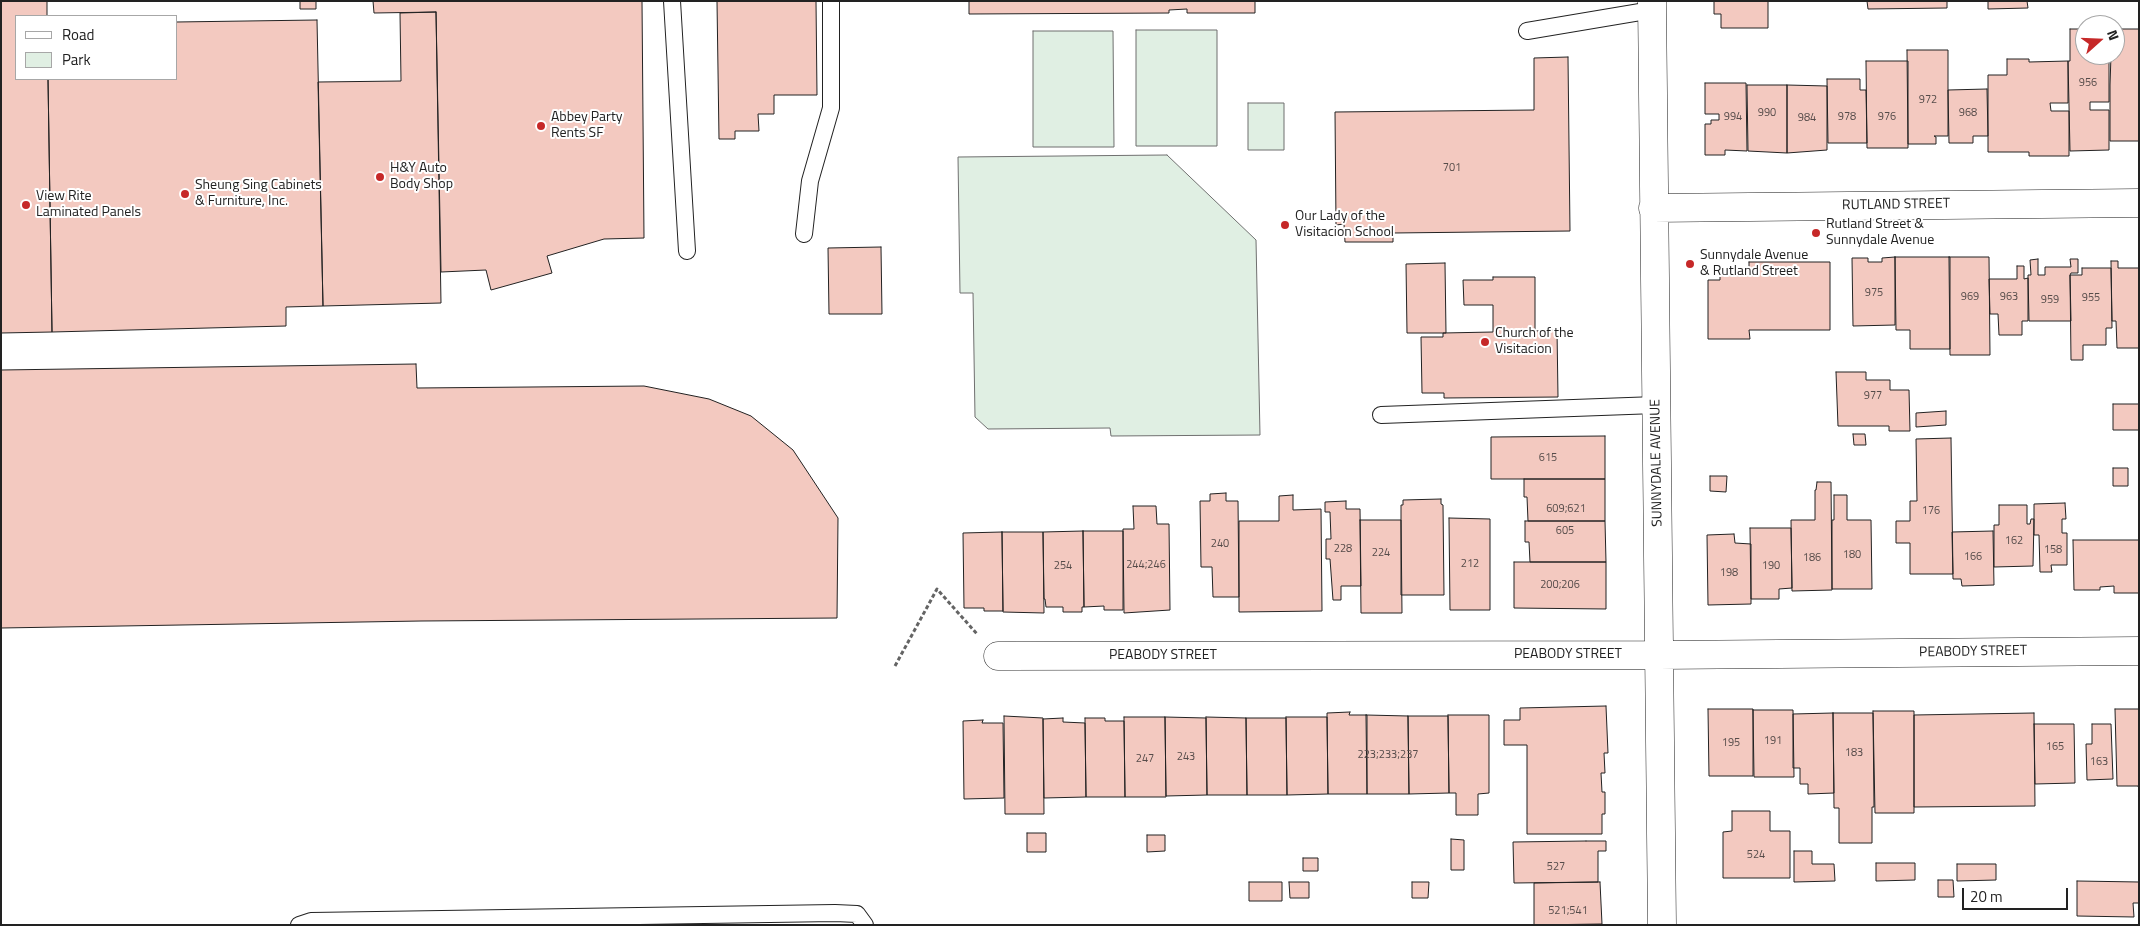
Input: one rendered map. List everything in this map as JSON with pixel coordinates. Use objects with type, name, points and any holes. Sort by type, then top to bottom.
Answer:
[{"type":"street","name":"SUNNYDALE AVENUE","points":[[1652,6],[1662,925]]},
{"type":"street","name":"RUTLAND STREET","points":[[1653,208],[2139,203]]},
{"type":"street","name":"PEABODY STREET","points":[[998,656],[1659,655],[2139,651]]},
{"type":"lane","points":[[672,1],[687,250]]},
{"type":"lane","points":[[804,234],[810,182],[832,108],[831,1]]},
{"type":"lane","points":[[1527,31],[1652,6]]},
{"type":"lane","points":[[1381,415],[1656,406]]},
{"type":"lane","points":[[299,925],[311,921],[835,913],[857,914],[865,925]]},
{"type":"path","points":[[895,666],[937,589],[998,656]]},
{"type":"green space","points":[[1136,30],[1217,30],[1217,146],[1136,146]]},
{"type":"green space","points":[[1033,31],[1113,31],[1114,147],[1033,147]]},
{"type":"green space","points":[[1248,103],[1284,103],[1284,150],[1248,150]]},
{"type":"green space","points":[[1167,155],[1256,240],[1260,435],[1111,436],[1110,428],[988,429],[975,417],[973,293],[960,293],[958,157]]},
{"type":"building","name":"View Rite Laminated Panels","points":[[1,1],[47,1],[47,15],[15,15],[15,80],[48,80],[52,332],[1,333]]},
{"type":"building","points":[[300,1],[316,1],[316,9],[300,9]]},
{"type":"building","name":"Abbey Party Rents SF","points":[[373,1],[642,1],[644,238],[604,239],[547,256],[552,273],[491,290],[486,270],[441,272],[436,12],[374,13]]},
{"type":"building","points":[[717,1],[816,1],[817,95],[774,95],[774,114],[758,114],[759,131],[735,131],[735,139],[719,139]]},
{"type":"building","points":[[969,1],[1255,1],[1255,13],[1187,13],[1187,9],[1169,10],[1169,13],[969,14]]},
{"type":"building","points":[[1714,1],[1768,1],[1768,28],[1721,28],[1721,14],[1714,14]]},
{"type":"building","points":[[1867,1],[1947,1],[1947,8],[1868,9]]},
{"type":"building","points":[[1988,1],[2027,1],[2028,8],[1988,9]]},
{"type":"building","name":"H&Y Auto Body Shop","points":[[436,12],[441,303],[323,306],[318,82],[401,81],[400,13]]},
{"type":"building","name":"Sheung Sing Cabinets & Furniture, Inc.","points":[[317,20],[323,306],[286,307],[286,326],[52,332],[48,80],[178,80],[178,22]]},
{"type":"building","points":[[2070,29],[2075,29],[2075,65],[2109,65],[2109,102],[2090,102],[2090,110],[2109,110],[2109,150],[2070,151],[2068,61],[2070,61]]},
{"type":"building","points":[[2125,29],[2139,29],[2139,141],[2110,141],[2111,65],[2125,65]]},
{"type":"building","points":[[1907,50],[1948,50],[1948,136],[1934,136],[1936,137],[1936,144],[1908,144]]},
{"type":"building","points":[[1568,57],[1570,231],[1393,233],[1393,242],[1345,242],[1344,224],[1336,225],[1335,112],[1534,110],[1534,58]]},
{"type":"building","points":[[2007,59],[2029,59],[2029,62],[2068,61],[2068,103],[2050,103],[2051,111],[2069,111],[2069,156],[2029,156],[2029,152],[1988,152],[1988,75],[2007,75]]},
{"type":"building","points":[[1866,61],[1908,61],[1908,148],[1867,148]]},
{"type":"building","points":[[1827,79],[1860,79],[1860,90],[1866,90],[1867,143],[1828,143]]},
{"type":"building","points":[[1705,83],[1746,83],[1747,151],[1725,150],[1725,155],[1705,155],[1705,124],[1711,124],[1711,120],[1719,120],[1719,114],[1705,114]]},
{"type":"building","points":[[1747,85],[1787,85],[1787,153],[1748,151]]},
{"type":"building","points":[[1787,85],[1827,86],[1827,150],[1787,153]]},
{"type":"building","points":[[1987,89],[1988,136],[1973,136],[1973,143],[1949,143],[1948,90]]},
{"type":"building","points":[[881,247],[882,314],[829,314],[828,248]]},
{"type":"building","points":[[1895,257],[1895,325],[1853,326],[1852,258],[1868,258],[1868,262],[1882,262],[1882,258]]},
{"type":"building","points":[[1895,257],[1950,257],[1950,349],[1910,349],[1910,330],[1896,330]]},
{"type":"building","points":[[1949,257],[1989,257],[1990,355],[1950,355]]},
{"type":"building","points":[[2038,259],[2038,275],[2045,275],[2045,267],[2071,267],[2070,259],[2078,259],[2078,273],[2071,273],[2070,275],[2071,321],[2029,321],[2028,275],[2031,275],[2030,260]]},
{"type":"building","points":[[2111,261],[2118,261],[2118,268],[2139,268],[2139,348],[2117,348],[2116,321],[2112,321]]},
{"type":"building","points":[[1749,262],[1830,262],[1830,330],[1749,330],[1750,339],[1708,339],[1708,280],[1720,280],[1720,271],[1749,271]]},
{"type":"building","points":[[1445,263],[1446,333],[1407,333],[1406,264]]},
{"type":"building","points":[[2017,266],[2024,266],[2024,279],[2028,278],[2028,321],[2022,321],[2022,335],[1999,335],[1998,314],[1990,314],[1989,279],[2017,279]]},
{"type":"building","points":[[2082,268],[2111,268],[2112,328],[2106,328],[2106,345],[2083,345],[2083,360],[2071,360],[2070,275],[2082,275]]},
{"type":"building","points":[[1493,277],[1535,277],[1535,331],[1557,330],[1558,397],[1444,398],[1444,393],[1422,393],[1421,337],[1443,337],[1443,333],[1493,332],[1493,305],[1464,305],[1463,280],[1493,280]]},
{"type":"building","points":[[416,364],[417,388],[644,386],[709,399],[751,416],[793,450],[838,518],[837,618],[421,621],[1,628],[1,370]]},
{"type":"building","points":[[1836,372],[1866,372],[1866,380],[1890,380],[1890,390],[1909,390],[1910,431],[1889,431],[1889,426],[1838,426]]},
{"type":"building","points":[[2113,404],[2139,404],[2139,430],[2113,430]]},
{"type":"building","points":[[1946,411],[1946,425],[1916,427],[1916,413]]},
{"type":"building","points":[[1853,434],[1865,434],[1866,445],[1854,445]]},
{"type":"building","points":[[1605,436],[1605,479],[1491,479],[1491,437]]},
{"type":"building","points":[[1951,438],[1953,574],[1910,574],[1910,543],[1896,543],[1896,521],[1910,521],[1910,501],[1917,501],[1916,439]]},
{"type":"building","points":[[2113,468],[2128,468],[2128,486],[2113,486]]},
{"type":"building","points":[[1710,476],[1727,476],[1726,492],[1710,491]]},
{"type":"building","points":[[1524,479],[1605,479],[1605,521],[1528,521],[1527,497],[1524,497]]},
{"type":"building","points":[[1817,482],[1831,482],[1832,590],[1792,591],[1791,520],[1815,520],[1815,490]]},
{"type":"building","points":[[1226,493],[1226,501],[1238,501],[1239,597],[1213,597],[1212,567],[1201,567],[1200,501],[1210,501],[1210,494]]},
{"type":"building","points":[[1293,495],[1293,510],[1321,509],[1322,611],[1239,612],[1239,521],[1279,521],[1279,496]]},
{"type":"building","points":[[1834,495],[1847,495],[1847,520],[1871,520],[1872,589],[1832,589]]},
{"type":"building","points":[[1441,499],[1441,504],[1443,505],[1444,595],[1401,595],[1401,505],[1403,505],[1403,500]]},
{"type":"building","points":[[1346,501],[1346,509],[1360,509],[1361,586],[1341,586],[1341,600],[1333,600],[1330,559],[1326,559],[1326,539],[1331,539],[1330,512],[1325,512],[1325,502]]},
{"type":"building","points":[[2065,503],[2066,519],[2062,519],[2062,533],[2067,533],[2067,565],[2051,565],[2052,572],[2040,572],[2039,535],[2034,535],[2034,504]]},
{"type":"building","points":[[1999,505],[2027,505],[2027,524],[2030,524],[2031,519],[2034,519],[2033,566],[1994,567],[1994,525],[1999,525]]},
{"type":"building","points":[[1133,506],[1156,506],[1157,524],[1169,524],[1170,610],[1124,613],[1123,529],[1134,529]]},
{"type":"building","points":[[1449,518],[1490,519],[1490,610],[1450,610]]},
{"type":"building","points":[[1360,520],[1401,520],[1402,613],[1361,613]]},
{"type":"building","points":[[1525,521],[1605,521],[1606,562],[1530,562],[1529,542],[1525,542]]},
{"type":"building","points":[[1750,528],[1791,528],[1792,588],[1779,589],[1779,599],[1751,599]]},
{"type":"building","points":[[1083,531],[1084,607],[1082,607],[1082,612],[1063,612],[1063,607],[1046,607],[1044,599],[1043,532]]},
{"type":"building","points":[[1083,531],[1123,531],[1123,610],[1104,610],[1104,606],[1084,607]]},
{"type":"building","points":[[1993,531],[1994,585],[1962,586],[1961,579],[1953,579],[1952,532]]},
{"type":"building","points":[[1002,532],[1043,532],[1044,613],[1003,612]]},
{"type":"building","points":[[1002,532],[1003,611],[984,611],[984,608],[964,608],[963,533]]},
{"type":"building","points":[[1734,534],[1735,543],[1751,544],[1751,604],[1708,605],[1707,535]]},
{"type":"building","points":[[2073,540],[2139,540],[2139,593],[2114,593],[2114,586],[2100,587],[2100,590],[2074,590]]},
{"type":"building","points":[[1514,562],[1606,562],[1606,609],[1514,608]]},
{"type":"building","points":[[1606,706],[1608,753],[1604,753],[1605,773],[1601,773],[1602,792],[1605,792],[1605,814],[1602,814],[1602,834],[1527,834],[1527,745],[1504,745],[1504,720],[1520,720],[1520,708]]},
{"type":"building","points":[[1708,709],[1753,709],[1753,776],[1709,776]]},
{"type":"building","points":[[2115,709],[2139,709],[2139,789],[2138,786],[2117,786]]},
{"type":"building","points":[[1753,710],[1793,710],[1794,777],[1754,777]]},
{"type":"building","points":[[1873,711],[1914,711],[1914,813],[1875,813]]},
{"type":"building","points":[[1350,712],[1349,715],[1367,715],[1367,794],[1328,794],[1327,713]]},
{"type":"building","points":[[1833,713],[1834,793],[1808,794],[1808,784],[1800,784],[1800,768],[1793,768],[1793,714]]},
{"type":"building","points":[[1833,713],[1873,713],[1874,807],[1872,807],[1872,843],[1839,843],[1839,808],[1834,808]]},
{"type":"building","points":[[2034,713],[2035,806],[1914,807],[1914,715]]},
{"type":"building","points":[[1366,715],[1408,716],[1409,794],[1367,794]]},
{"type":"building","points":[[1448,715],[1489,715],[1489,793],[1478,794],[1478,815],[1456,815],[1456,793],[1449,793]]},
{"type":"building","points":[[1004,716],[1043,718],[1044,814],[1005,814]]},
{"type":"building","points":[[1408,716],[1448,716],[1449,793],[1409,794]]},
{"type":"building","points":[[1124,717],[1165,717],[1166,797],[1125,797]]},
{"type":"building","points":[[1165,717],[1206,718],[1207,795],[1166,796]]},
{"type":"building","points":[[1206,717],[1246,718],[1247,795],[1207,795]]},
{"type":"building","points":[[1286,717],[1327,717],[1328,794],[1287,795]]},
{"type":"building","points":[[1063,718],[1063,722],[1085,723],[1086,797],[1044,798],[1043,719]]},
{"type":"building","points":[[1085,718],[1105,718],[1105,721],[1124,721],[1125,797],[1086,797]]},
{"type":"building","points":[[1246,718],[1286,718],[1287,795],[1247,795]]},
{"type":"building","points":[[983,720],[982,723],[1003,723],[1004,798],[964,799],[963,721]]},
{"type":"building","points":[[2034,724],[2074,724],[2075,783],[2035,784]]},
{"type":"building","points":[[2092,724],[2111,724],[2113,779],[2087,780],[2086,744],[2092,744]]},
{"type":"building","points":[[1732,811],[1770,811],[1770,831],[1790,831],[1790,878],[1723,878],[1723,832],[1732,831]]},
{"type":"building","points":[[1027,833],[1046,833],[1046,852],[1027,852]]},
{"type":"building","points":[[1147,835],[1165,835],[1165,851],[1147,852]]},
{"type":"building","points":[[1451,839],[1464,840],[1464,870],[1451,870]]},
{"type":"building","points":[[1606,841],[1606,851],[1598,851],[1598,882],[1514,883],[1513,842]]},
{"type":"building","points":[[1794,851],[1812,851],[1812,864],[1834,864],[1835,881],[1794,882]]},
{"type":"building","points":[[1303,858],[1318,858],[1318,871],[1303,871]]},
{"type":"building","points":[[1876,863],[1915,863],[1915,880],[1876,881]]},
{"type":"building","points":[[1957,864],[1996,864],[1996,880],[1957,881]]},
{"type":"building","points":[[1938,880],[1953,880],[1954,897],[1938,897]]},
{"type":"building","points":[[2077,881],[2139,882],[2139,903],[2133,903],[2134,917],[2077,916]]},
{"type":"building","points":[[1249,882],[1282,882],[1282,901],[1249,901]]},
{"type":"building","points":[[1289,882],[1309,882],[1309,898],[1290,898]]},
{"type":"building","points":[[1412,882],[1429,882],[1428,898],[1412,898]]},
{"type":"building","points":[[1600,882],[1602,924],[1534,925],[1534,883]]},
{"type":"place","name":"Abbey Party Rents SF","points":[[541,126]]},
{"type":"place","name":"H&Y Auto Body Shop","points":[[380,177]]},
{"type":"place","name":"Sheung Sing Cabinets & Furniture, Inc.","points":[[185,194]]},
{"type":"place","name":"View Rite Laminated Panels","points":[[26,205]]},
{"type":"place","name":"Our Lady of the Visitacion School","points":[[1285,225]]},
{"type":"place","name":"Rutland Street & Sunnydale Avenue","points":[[1816,233]]},
{"type":"place","name":"Sunnydale Avenue & Rutland Street","points":[[1690,264]]},
{"type":"place","name":"Church of the Visitacion","points":[[1485,342]]}]
